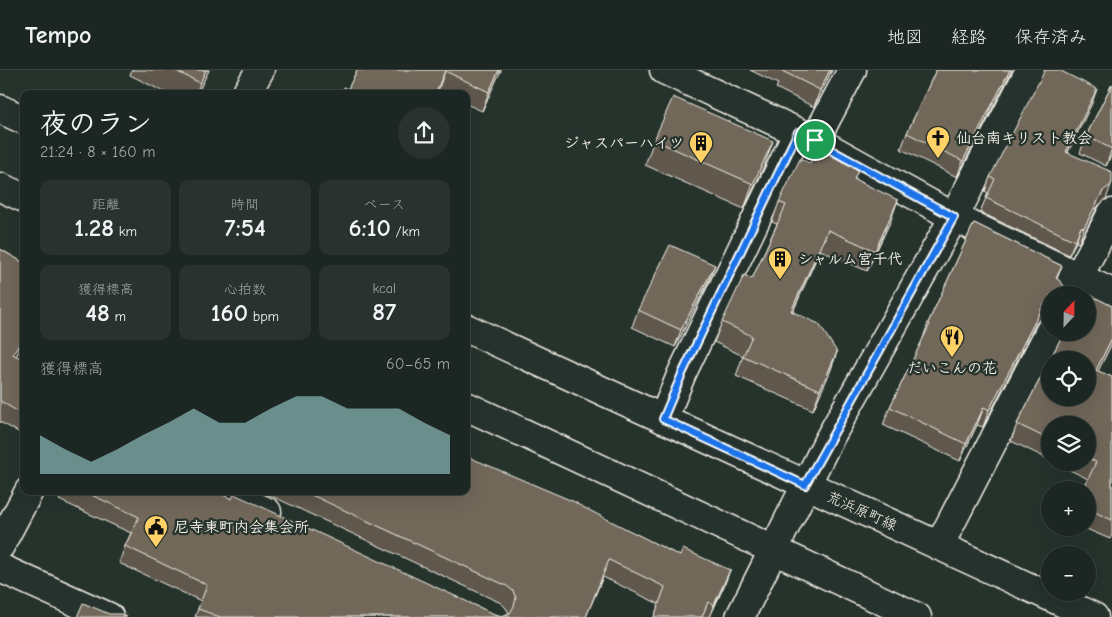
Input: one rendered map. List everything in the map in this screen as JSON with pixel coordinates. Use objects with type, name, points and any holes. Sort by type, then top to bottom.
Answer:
[{"type":"street","points":[[248,90],[260,70]]},
{"type":"street","points":[[664,70],[711,80],[806,136],[954,217],[1074,286],[1112,213]]},
{"type":"street","points":[[663,419],[682,374],[806,136],[852,70]]},
{"type":"street","points":[[740,617],[805,485],[954,217],[1030,70]]},
{"type":"street","points":[[0,109],[20,118]]},
{"type":"street","points":[[0,187],[20,196]]},
{"type":"street","points":[[1096,290],[1112,293]]},
{"type":"street","name":"荒浜原町線","points":[[470,330],[1094,617]]},
{"type":"street","points":[[939,546],[1045,341]]},
{"type":"street","points":[[470,408],[774,550],[899,613]]},
{"type":"street","points":[[0,546],[27,495]]},
{"type":"street","points":[[231,495],[286,521]]},
{"type":"street","points":[[0,568],[109,617]]},
{"type":"building","points":[[174,70],[206,70],[200,83]]},
{"type":"building","points":[[357,70],[499,70],[489,92],[445,71],[437,90],[343,90],[344,87],[348,89]]},
{"type":"building","points":[[783,70],[830,70],[820,90]]},
{"type":"building","points":[[936,70],[1010,70],[963,161],[907,133]]},
{"type":"building","points":[[1045,70],[1059,70],[1097,89],[1066,152],[1112,172],[1111,185],[1103,191],[1084,228],[1081,227],[1075,241],[986,198],[995,179],[990,177]]},
{"type":"building","points":[[1112,84],[1112,149],[1086,136]]},
{"type":"building","points":[[673,97],[773,141],[753,184],[654,140]]},
{"type":"building","points":[[817,148],[859,168],[854,179],[898,200],[875,251],[828,230],[791,311],[819,324],[837,352],[820,390],[743,356],[752,336],[722,322],[744,275],[752,279],[786,205],[779,202],[800,159],[810,163]]},
{"type":"building","points":[[974,223],[1062,266],[1056,278],[1064,286],[1041,286],[1041,310],[989,410],[984,407],[966,444],[890,407],[930,324],[928,323]]},
{"type":"building","points":[[670,245],[715,265],[681,330],[638,310]]},
{"type":"building","points":[[0,249],[20,261],[20,343],[13,354],[20,358],[20,413],[0,401]]},
{"type":"building","points":[[1096,298],[1112,306],[1112,338],[1096,370],[1096,351],[1054,351],[1059,341],[1096,341]]},
{"type":"building","points":[[1096,370],[1112,377],[1112,520],[1096,513],[1096,481],[1087,481],[1092,471],[1096,471],[1096,416],[1041,416],[1041,436],[1017,424],[1041,377],[1041,406],[1096,406]]},
{"type":"building","points":[[470,458],[577,503],[680,556],[683,549],[730,570],[714,605],[708,602],[702,617],[654,617],[665,587],[609,560],[586,617],[220,617],[198,609],[207,585],[125,546],[139,517],[92,495],[224,495],[232,499],[234,495],[236,495],[494,614],[502,616],[510,613],[514,606],[516,598],[513,591],[507,586],[312,495],[470,495]]},
{"type":"building","points":[[83,603],[109,614],[121,614],[127,617],[77,617]]},
{"type":"place","name":"仙台南キリスト教会","points":[[938,159]]},
{"type":"place","name":"ジャスパーハイツ","points":[[701,164]]},
{"type":"place","name":"シャルム宮千代","points":[[780,280]]},
{"type":"place","name":"だいこんの花","points":[[952,358]]},
{"type":"place","name":"尼寺東町内会集会所","points":[[156,548]]},
{"type":"route","points":[[798,132],[815,140],[954,217],[805,485],[663,419],[682,374],[798,132]]}]
